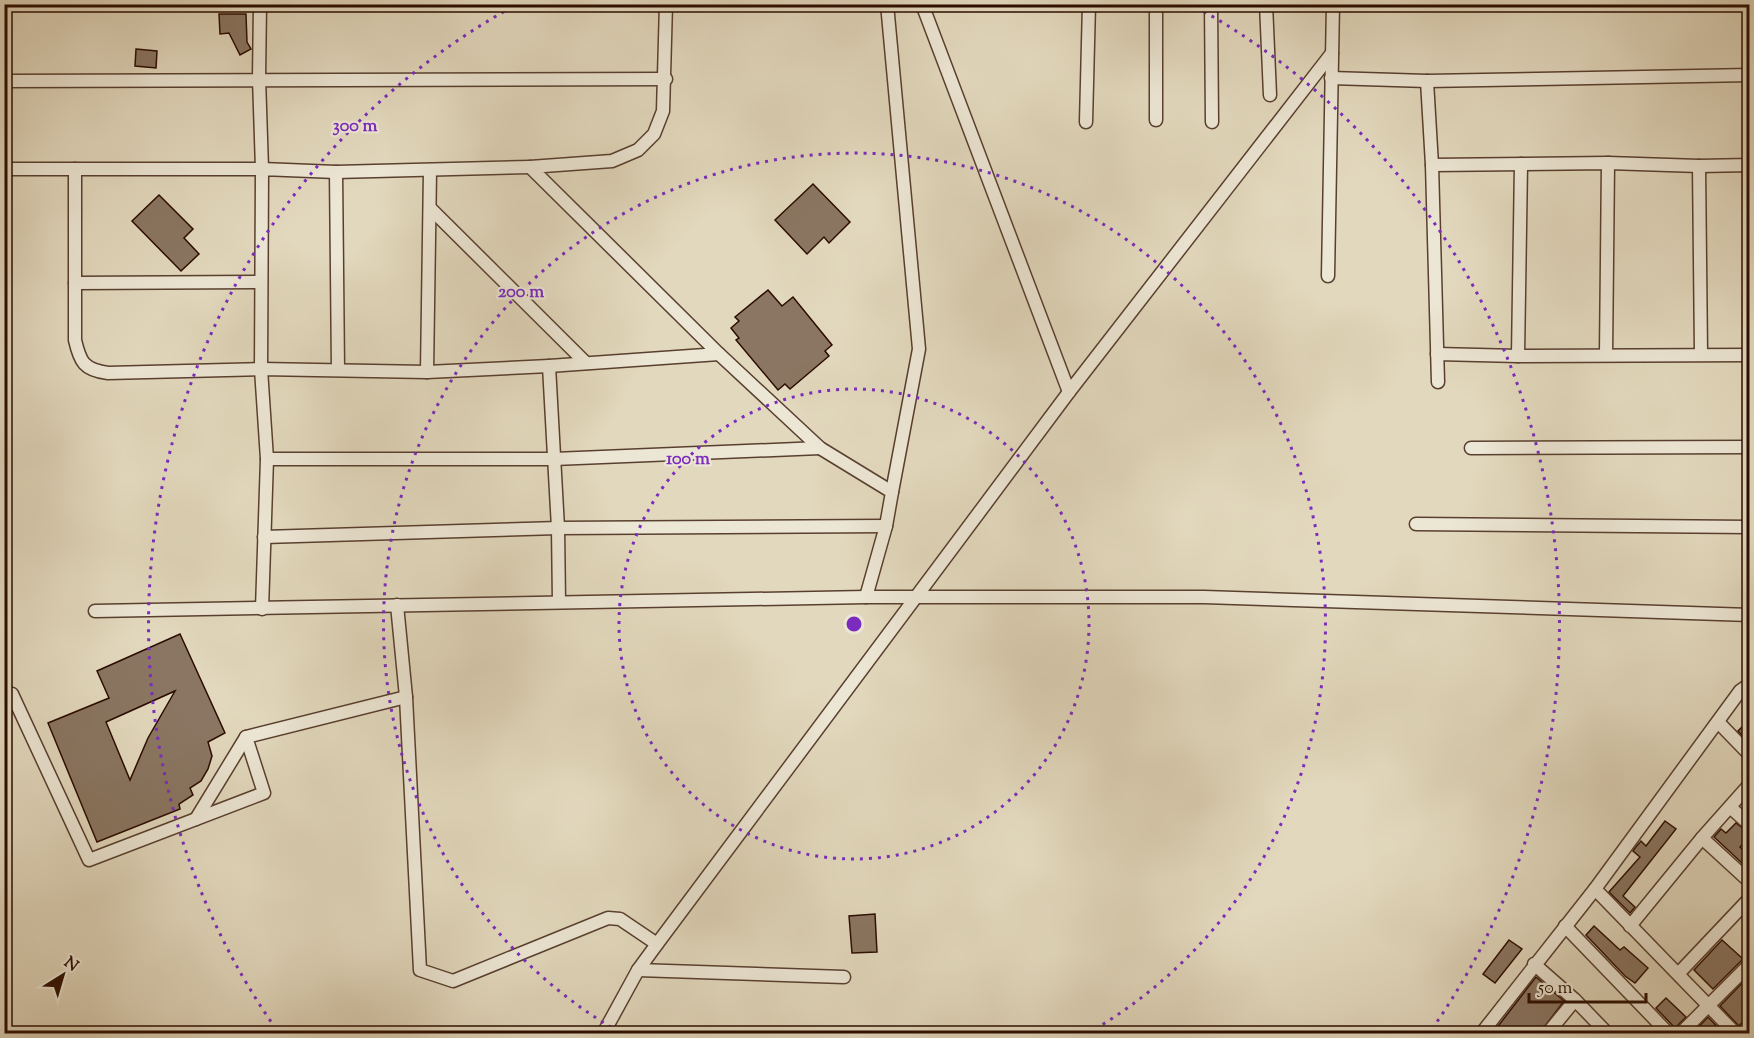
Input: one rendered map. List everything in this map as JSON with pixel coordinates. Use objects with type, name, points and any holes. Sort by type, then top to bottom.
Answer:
[{"type":"street","points":[[260,4],[261,369],[267,459],[262,609]]},
{"type":"street","points":[[4,169],[430,171],[612,161],[638,150],[654,134],[663,111],[666,79],[666,4]]},
{"type":"street","points":[[866,597],[886,526],[919,349],[887,4]]},
{"type":"street","points":[[922,4],[1069,392]]},
{"type":"street","points":[[1086,122],[1089,4]]},
{"type":"street","points":[[1156,4],[1156,120]]},
{"type":"street","points":[[1211,4],[1212,122]]},
{"type":"street","points":[[1266,4],[1270,95]]},
{"type":"street","points":[[1328,276],[1333,4]]},
{"type":"street","points":[[603,1034],[638,970],[657,944],[1069,392],[1332,53]]},
{"type":"street","points":[[1331,78],[1427,81],[1749,75]]},
{"type":"street","points":[[4,81],[259,78],[666,79]]},
{"type":"street","points":[[1427,81],[1432,165],[1438,381]]},
{"type":"street","points":[[1432,165],[1608,163],[1749,165]]},
{"type":"street","points":[[1606,355],[1608,163]]},
{"type":"street","points":[[1518,356],[1521,164]]},
{"type":"street","points":[[1699,166],[1701,354]]},
{"type":"street","points":[[530,167],[719,354],[820,448],[892,492]]},
{"type":"street","points":[[75,169],[75,340],[78,354],[84,365],[95,371],[108,373],[261,369],[427,372],[719,354]]},
{"type":"street","points":[[427,372],[430,171]]},
{"type":"street","points":[[336,172],[338,370]]},
{"type":"street","points":[[430,208],[586,363]]},
{"type":"street","points":[[75,283],[261,282]]},
{"type":"street","points":[[1437,354],[1749,355]]},
{"type":"street","points":[[549,366],[558,528],[559,602]]},
{"type":"street","points":[[1471,448],[1749,447]]},
{"type":"street","points":[[267,459],[554,459],[820,448]]},
{"type":"street","points":[[1416,524],[1749,528]]},
{"type":"street","points":[[264,537],[558,528],[886,526]]},
{"type":"street","points":[[95,611],[866,597],[1204,597],[1749,615]]},
{"type":"street","points":[[397,605],[406,697],[420,970],[453,981],[608,918],[620,919],[657,944]]},
{"type":"street","points":[[1481,1034],[1595,889],[1718,722],[1746,689]]},
{"type":"street","points":[[4,696],[12,693],[89,860],[264,793],[246,738]]},
{"type":"street","points":[[196,819],[246,738],[406,697]]},
{"type":"street","points":[[1718,722],[1749,755]]},
{"type":"street","points":[[1630,926],[1749,784]]},
{"type":"street","points":[[1730,807],[1749,825]]},
{"type":"street","points":[[1702,838],[1749,882]]},
{"type":"street","points":[[1595,889],[1736,1034]]},
{"type":"street","points":[[1678,973],[1749,898]]},
{"type":"street","points":[[1565,926],[1669,1034]]},
{"type":"street","points":[[1534,964],[1575,1000],[1608,1034]]},
{"type":"street","points":[[1680,1034],[1749,964]]},
{"type":"street","points":[[638,970],[844,977]]},
{"type":"street","points":[[1547,1034],[1575,1000]]},
{"type":"building","points":[[219,14],[246,14],[247,42],[251,49],[240,55],[229,33],[220,34]]},
{"type":"building","points":[[136,49],[157,51],[156,68],[135,66]]},
{"type":"building","points":[[813,184],[850,222],[829,243],[824,237],[807,254],[775,220]]},
{"type":"building","points":[[159,195],[193,229],[184,238],[199,254],[181,271],[132,221]]},
{"type":"building","points":[[768,290],[782,306],[793,297],[832,345],[825,351],[829,356],[790,389],[785,384],[778,390],[736,340],[739,338],[731,328],[739,321],[735,317]]},
{"type":"building","points":[[180,634],[225,733],[208,742],[212,756],[208,769],[201,781],[190,788],[193,795],[179,804],[180,809],[97,842],[48,723],[109,698],[97,671]],"holes":[[[175,691],[148,738],[130,780],[106,722]]]},
{"type":"building","points":[[1749,720],[1749,743],[1738,731]]},
{"type":"building","points":[[1665,821],[1676,829],[1623,896],[1635,907],[1630,913],[1609,892],[1640,857],[1633,851],[1635,848],[1641,841],[1646,846]]},
{"type":"building","points":[[1736,823],[1749,833],[1749,838],[1740,847],[1749,856],[1742,863],[1714,837],[1721,829],[1726,833]]},
{"type":"building","points":[[875,914],[877,952],[852,953],[849,916]]},
{"type":"building","points":[[1594,926],[1620,950],[1624,947],[1648,968],[1635,983],[1625,976],[1586,935]]},
{"type":"building","points":[[1509,940],[1522,949],[1495,983],[1483,974]]},
{"type":"building","points":[[1722,940],[1743,959],[1713,989],[1694,970]]},
{"type":"building","points":[[1749,976],[1749,1015],[1739,1026],[1720,1006]]},
{"type":"building","points":[[1536,977],[1564,1001],[1539,1034],[1492,1034]]},
{"type":"building","points":[[1666,998],[1686,1017],[1675,1028],[1656,1008]]},
{"type":"building","points":[[1708,1017],[1724,1034],[1692,1034]]}]
